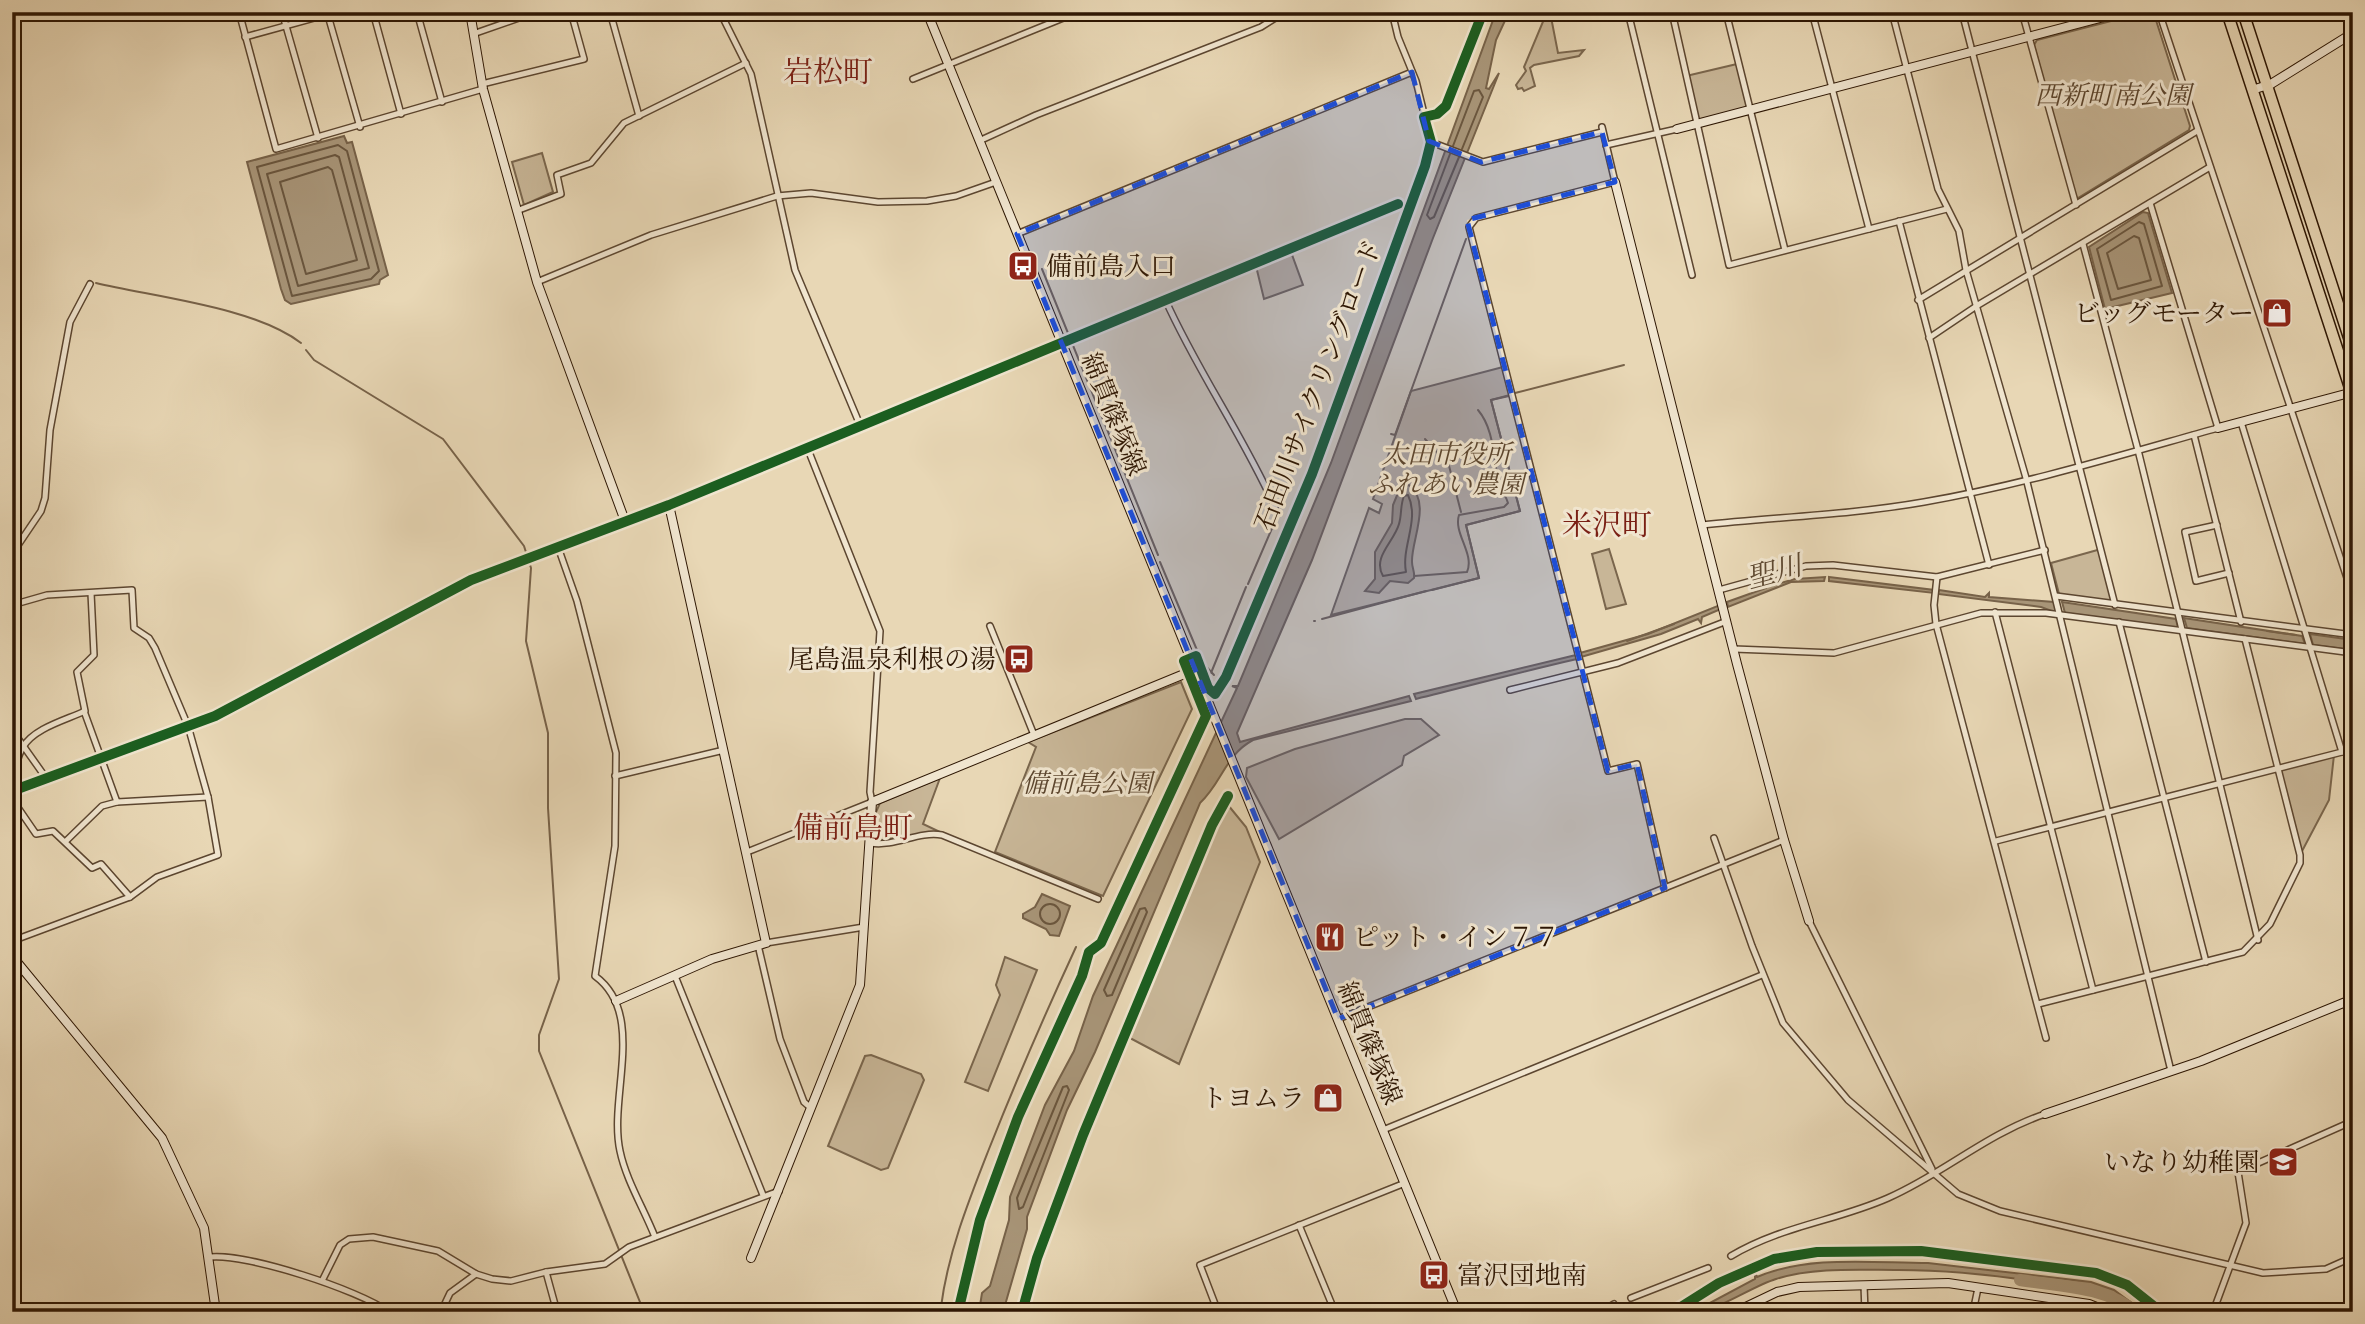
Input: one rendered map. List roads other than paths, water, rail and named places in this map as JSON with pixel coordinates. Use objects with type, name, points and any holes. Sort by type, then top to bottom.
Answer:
[{"type":"highway","points":[[2227,12],[2352,394]]},
{"type":"highway","points":[[2243,12],[2353,351]]},
{"type":"street","points":[[239,12],[276,149],[360,127],[483,87],[584,59],[571,12]]},
{"type":"street","points":[[282,12],[318,138]]},
{"type":"street","points":[[245,37],[336,12]]},
{"type":"street","points":[[373,12],[401,114]]},
{"type":"street","points":[[417,12],[442,102]]},
{"type":"street","points":[[470,12],[483,87],[519,209],[537,282],[625,521]]},
{"type":"street","points":[[473,34],[536,12]]},
{"type":"street","points":[[610,12],[639,116]]},
{"type":"street","points":[[720,12],[746,63],[754,88],[795,270],[860,425]]},
{"type":"street","name":"綿貫篠塚線","points":[[927,12],[1457,1312]]},
{"type":"street","points":[[913,79],[1078,12]]},
{"type":"street","points":[[979,141],[1036,115],[1261,27],[1285,12]]},
{"type":"street","points":[[1392,12],[1412,72],[1428,136],[1433,143],[1480,161],[1602,130],[1726,620],[1784,840],[1809,921],[1933,1172]]},
{"type":"street","points":[[1628,12],[1692,275]]},
{"type":"street","points":[[1672,12],[1729,265],[1899,221],[1941,214],[1947,209]]},
{"type":"street","points":[[1726,12],[1748,110],[1785,250]]},
{"type":"street","points":[[1812,12],[1870,229]]},
{"type":"street","points":[[1892,12],[1938,189],[1959,231],[1966,270],[2045,550],[2171,1072]]},
{"type":"street","points":[[1962,12],[2115,605]]},
{"type":"street","points":[[2022,12],[2076,205]]},
{"type":"street","points":[[1606,145],[1908,69],[2029,37],[2099,15],[2123,12]]},
{"type":"street","points":[[2159,12],[2353,596]]},
{"type":"street","points":[[328,13],[360,127]]},
{"type":"street","points":[[2252,90],[2267,85],[2353,33]]},
{"type":"street","points":[[519,209],[561,194],[557,175],[591,163],[624,123],[746,63]]},
{"type":"street","points":[[1017,234],[1412,72]]},
{"type":"street","points":[[1918,300],[2197,131]]},
{"type":"street","points":[[1928,338],[1978,305],[2210,167]]},
{"type":"street","points":[[537,282],[651,235],[777,196],[811,193],[878,202],[928,201],[956,196],[996,182]]},
{"type":"street","points":[[1615,183],[1476,218],[1469,224],[1608,771],[1637,764],[1665,888]]},
{"type":"street","points":[[2150,203],[2218,428]]},
{"type":"street","points":[[12,791],[188,726],[243,702],[471,580],[669,505],[1398,204]]},
{"type":"street","points":[[1899,221],[1989,565]]},
{"type":"street","points":[[2083,244],[2138,450],[2258,940]]},
{"type":"street","points":[[12,554],[41,511],[50,430],[70,322],[90,284]]},
{"type":"street","points":[[1165,299],[1184,342],[1249,451],[1275,508]]},
{"type":"street","points":[[1702,525],[1803,515],[1843,514],[1971,492],[2352,394]]},
{"type":"street","points":[[2241,422],[2342,752]]},
{"type":"street","points":[[2194,435],[2241,622]]},
{"type":"street","points":[[751,1258],[857,995],[870,844],[870,792],[880,631],[807,447]]},
{"type":"street","points":[[669,505],[747,852],[780,1038],[804,1102],[811,1108]]},
{"type":"street","points":[[2217,525],[2185,532],[2196,581],[2229,573]]},
{"type":"street","points":[[558,547],[605,703],[616,753],[615,846],[595,976],[616,1001],[623,1026],[620,1153],[655,1237]]},
{"type":"street","points":[[1720,592],[1806,566],[1843,566],[1937,580],[2045,550]]},
{"type":"street","points":[[1937,580],[1936,624],[1976,784],[1983,793],[2046,1038]]},
{"type":"street","points":[[12,605],[47,596],[132,590],[134,628],[149,638],[155,648],[188,726],[208,797],[218,855],[158,877],[130,897],[12,941]]},
{"type":"street","points":[[91,593],[94,655],[77,672],[84,711],[117,802]]},
{"type":"street","points":[[2057,599],[2353,635]]},
{"type":"street","points":[[1734,649],[1834,653],[1936,624],[1995,611],[2060,613],[2353,653]]},
{"type":"street","points":[[1995,611],[2053,826],[2093,990]]},
{"type":"street","points":[[1510,690],[1661,649],[1726,620]]},
{"type":"street","points":[[2119,622],[2206,962]]},
{"type":"street","points":[[990,626],[1034,735]]},
{"type":"street","points":[[2038,1004],[2243,952],[2258,940],[2270,924],[2300,863],[2245,639]]},
{"type":"street","points":[[747,852],[1194,670]]},
{"type":"street","points":[[12,772],[19,762],[23,746],[47,727],[84,711]]},
{"type":"street","points":[[12,730],[46,778]]},
{"type":"street","points":[[1996,841],[2342,752],[2353,738]]},
{"type":"street","points":[[615,776],[724,750]]},
{"type":"street","points":[[66,841],[102,806],[117,802],[208,797]]},
{"type":"street","points":[[12,799],[36,834],[54,831],[92,868],[101,864],[130,897]]},
{"type":"street","points":[[870,844],[899,843],[926,834],[942,835],[1098,899]]},
{"type":"street","points":[[1714,838],[1762,975],[1783,1023],[1848,1100],[1958,1194],[2000,1211],[2263,1273],[2290,1274],[2326,1269],[2353,1258]]},
{"type":"street","points":[[1338,1020],[1784,840]]},
{"type":"street","points":[[616,1001],[712,959],[762,944],[864,927]]},
{"type":"street","points":[[12,956],[162,1138],[199,1215],[210,1257],[216,1312]]},
{"type":"street","points":[[1383,1130],[1762,975]]},
{"type":"street","points":[[675,976],[763,1195]]},
{"type":"street","points":[[1731,1256],[1777,1233],[1888,1198],[1997,1133],[2171,1072],[2353,999]]},
{"type":"street","points":[[2213,1312],[2246,1223],[2238,1172],[2353,1121]]},
{"type":"street","points":[[1218,1312],[1200,1265],[1405,1183]]},
{"type":"street","points":[[322,1281],[344,1241],[373,1237],[439,1251],[476,1274],[511,1281],[546,1272],[605,1264],[622,1251],[655,1237],[779,1191]]},
{"type":"street","points":[[1299,1225],[1335,1312]]},
{"type":"street","points":[[210,1257],[272,1266],[322,1281],[364,1297],[389,1312]]},
{"type":"street","points":[[1632,1298],[1709,1268]]},
{"type":"street","points":[[546,1272],[556,1312]]},
{"type":"street","points":[[441,1312],[450,1293],[476,1274]]},
{"type":"street","points":[[1735,1312],[1789,1289],[1948,1283],[2090,1304],[2109,1312]]},
{"type":"street","points":[[1864,1285],[1865,1312]]},
{"type":"street","points":[[1973,1312],[1978,1288]]},
{"type":"street","points":[[1601,1312],[1614,1304]]},
{"type":"water","points":[[1496,12],[1509,12],[1496,40],[1486,88],[1489,89],[1499,73],[1433,238],[1312,560],[1237,733],[1240,742],[1409,696],[1411,701],[1253,740],[1236,753],[1200,803],[1095,1052],[1067,1110],[1027,1217],[1027,1229],[1003,1312],[979,1312],[982,1293],[990,1286],[1009,1220],[1010,1197],[1045,1105],[1074,1051],[1093,996],[1237,688],[1232,686],[1238,686],[1331,463]]},
{"type":"water","points":[[344,136],[347,143],[352,142],[388,275],[380,280],[379,284],[291,304],[285,300],[281,289],[247,162]]},
{"type":"water","points":[[2143,212],[2148,213],[2172,293],[2105,309],[2089,247]]},
{"type":"water","points":[[1409,485],[1416,492],[1420,511],[1412,564],[1414,578],[1408,583],[1390,581],[1379,593],[1365,591],[1375,579],[1375,552],[1392,523],[1393,505],[1400,488]]},
{"type":"water","points":[[1825,577],[1824,581],[1791,582],[1728,607],[1727,602],[1766,588],[1767,582],[1770,586],[1795,579]]},
{"type":"water","points":[[1829,577],[1934,590],[1934,593],[1829,581]]},
{"type":"water","points":[[1939,590],[1985,597],[1989,593],[1989,597],[2054,602],[2057,613],[2041,607],[1938,594]]},
{"type":"water","points":[[2062,602],[2176,619],[2178,628],[2065,613]]},
{"type":"water","points":[[1720,605],[1721,609],[1702,617],[1701,623],[1698,619],[1661,634],[1581,657],[1580,653],[1648,634]]},
{"type":"water","points":[[2184,618],[2302,636],[2305,644],[2187,628]]},
{"type":"water","points":[[2310,634],[2353,640],[2353,650],[2313,645]]},
{"type":"water","points":[[1576,655],[1577,659],[1416,699],[1414,694]]},
{"type":"water","points":[[1042,894],[1070,906],[1059,936],[1050,935],[1046,929],[1023,918],[1023,914],[1035,907]]},
{"type":"water","points":[[1819,1263],[1928,1263],[2091,1282],[2114,1290],[2144,1312],[2130,1309],[2090,1291],[2019,1279],[1922,1270],[1852,1270],[1791,1275],[1766,1283],[1723,1304],[1693,1312],[1755,1279],[1755,1273],[1757,1277],[1777,1270]]},
{"type":"waterway","points":[[1391,434],[1395,435],[1466,239]]},
{"type":"waterway","points":[[1042,269],[1158,555]]},
{"type":"waterway","points":[[96,283],[231,312],[257,320],[301,343]]},
{"type":"waterway","points":[[306,350],[314,360],[443,439],[524,546],[531,568],[526,641],[548,733],[548,808],[559,979],[539,1035],[539,1051],[644,1312]]},
{"type":"waterway","points":[[1515,393],[1624,365]]},
{"type":"waterway","points":[[1432,590],[1479,578],[1466,525],[1520,511],[1491,400],[1509,396]]},
{"type":"waterway","points":[[1414,576],[1467,572],[1469,565],[1459,529],[1459,515],[1504,507],[1508,503],[1499,484],[1488,427],[1478,410]]},
{"type":"waterway","points":[[1425,439],[1440,456],[1447,458],[1461,512]]},
{"type":"waterway","points":[[1248,584],[1276,519]]},
{"type":"waterway","points":[[1160,562],[1202,662],[1214,675]]},
{"type":"waterway","points":[[1211,673],[1246,587]]},
{"type":"waterway","points":[[1322,619],[1426,591]]},
{"type":"waterway","name":"聖川","points":[[1627,641],[1674,624]]},
{"type":"waterway","name":"聖川","points":[[2267,631],[2296,635]]},
{"type":"waterway","points":[[941,1307],[954,1246],[974,1187],[1020,1073],[1076,947]]},
{"type":"waterway","points":[[2020,1280],[2096,1292],[2124,1303],[2136,1312]]},
{"type":"place","name":"備前島入口","points":[[1023,266]]},
{"type":"place","name":"ビッグモーター","points":[[2277,313]]},
{"type":"place","name":"尾島温泉利根の湯","points":[[1019,659]]},
{"type":"place","name":"ピット・イン７７","points":[[1330,937]]},
{"type":"place","name":"トヨムラ","points":[[1328,1098]]},
{"type":"place","name":"いなり幼稚園","points":[[2283,1162]]},
{"type":"place","name":"富沢団地南","points":[[1434,1275]]},
{"type":"district","name":"岩松町","points":[[828,72]]},
{"type":"district","name":"米沢町","points":[[1607,525]]},
{"type":"district","name":"備前島町","points":[[853,828]]},
{"type":"park label","name":"西新町南公園","points":[[2113,95]]},
{"type":"park label","name":"太田市役所 ふれあい農園","points":[[1446,469]]},
{"type":"park label","name":"備前島公園","points":[[1087,783]]}]
